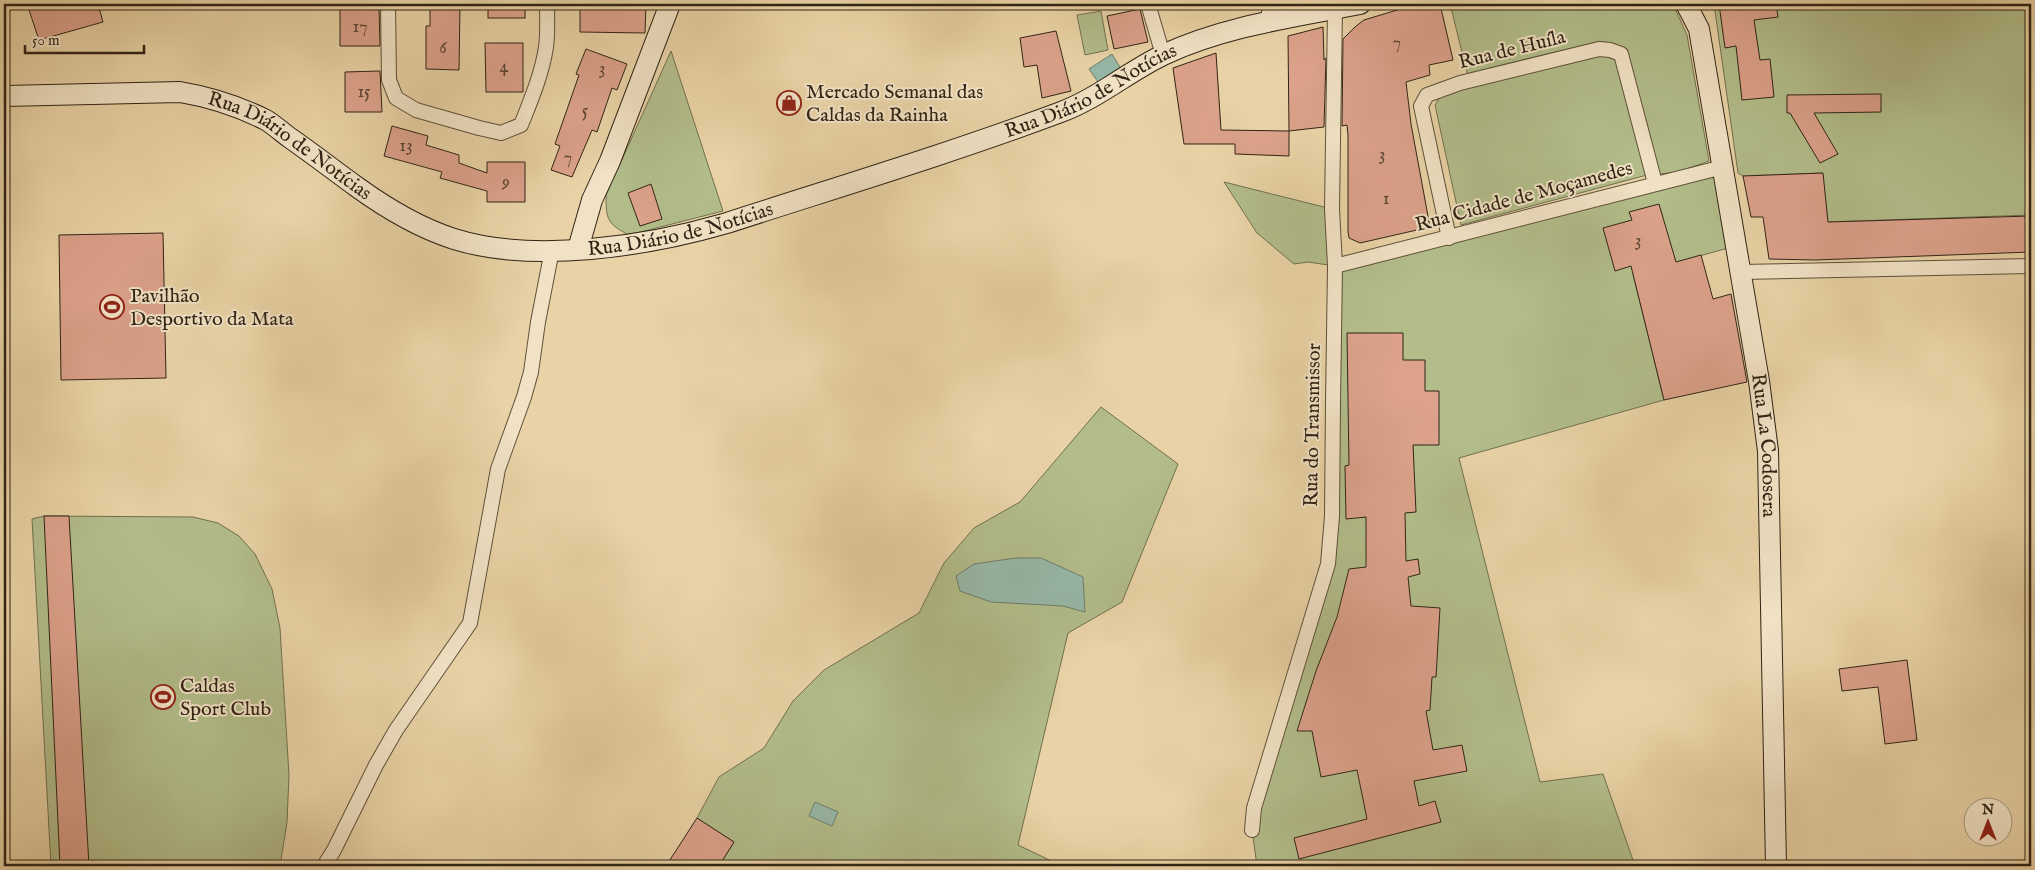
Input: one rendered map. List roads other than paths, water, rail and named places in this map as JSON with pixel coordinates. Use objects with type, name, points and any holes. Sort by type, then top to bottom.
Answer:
[{"type":"main road","points":[[578,249],[592,200],[610,161],[670,4]]},
{"type":"main road","name":"Rua Diário de Notícias","points":[[4,96],[180,92],[207,96],[266,121],[360,189],[426,227],[454,239],[484,246],[508,248],[578,249],[655,241],[691,233],[969,145],[1063,111],[1086,100],[1163,55],[1226,32],[1269,13],[1335,9],[1360,4]]},
{"type":"main road","name":"Rua La Codosera","points":[[1686,4],[1699,29],[1759,381],[1768,451],[1776,866]]},
{"type":"main road","name":"Rua La Codosera","points":[[1699,29],[1703,4]]},
{"type":"street","points":[[388,4],[389,80],[396,98],[416,110],[501,133],[521,125],[529,106],[546,46],[547,4]]},
{"type":"street","points":[[1148,4],[1163,55]]},
{"type":"street","name":"Rua do Transmissor","points":[[1252,830],[1254,808],[1328,564],[1332,516],[1335,266],[1332,209],[1335,9]]},
{"type":"street","name":"Rua de Huíla","points":[[1449,238],[1421,106],[1427,95],[1460,83],[1599,49],[1621,54],[1655,183]]},
{"type":"street","name":"Rua Cidade de Moçamedes","points":[[1335,266],[1723,167]]},
{"type":"street","points":[[324,866],[334,850],[376,764],[396,730],[470,623],[498,469],[531,372],[552,250]]},
{"type":"street","points":[[1740,272],[2031,266]]},
{"type":"place","name":"Mercado Semanal das Caldas da Rainha","points":[[789,103]]},
{"type":"place","name":"Pavilhão Desportivo da Mata","points":[[112,307]]},
{"type":"place","name":"Caldas Sport Club","points":[[163,697]]}]
